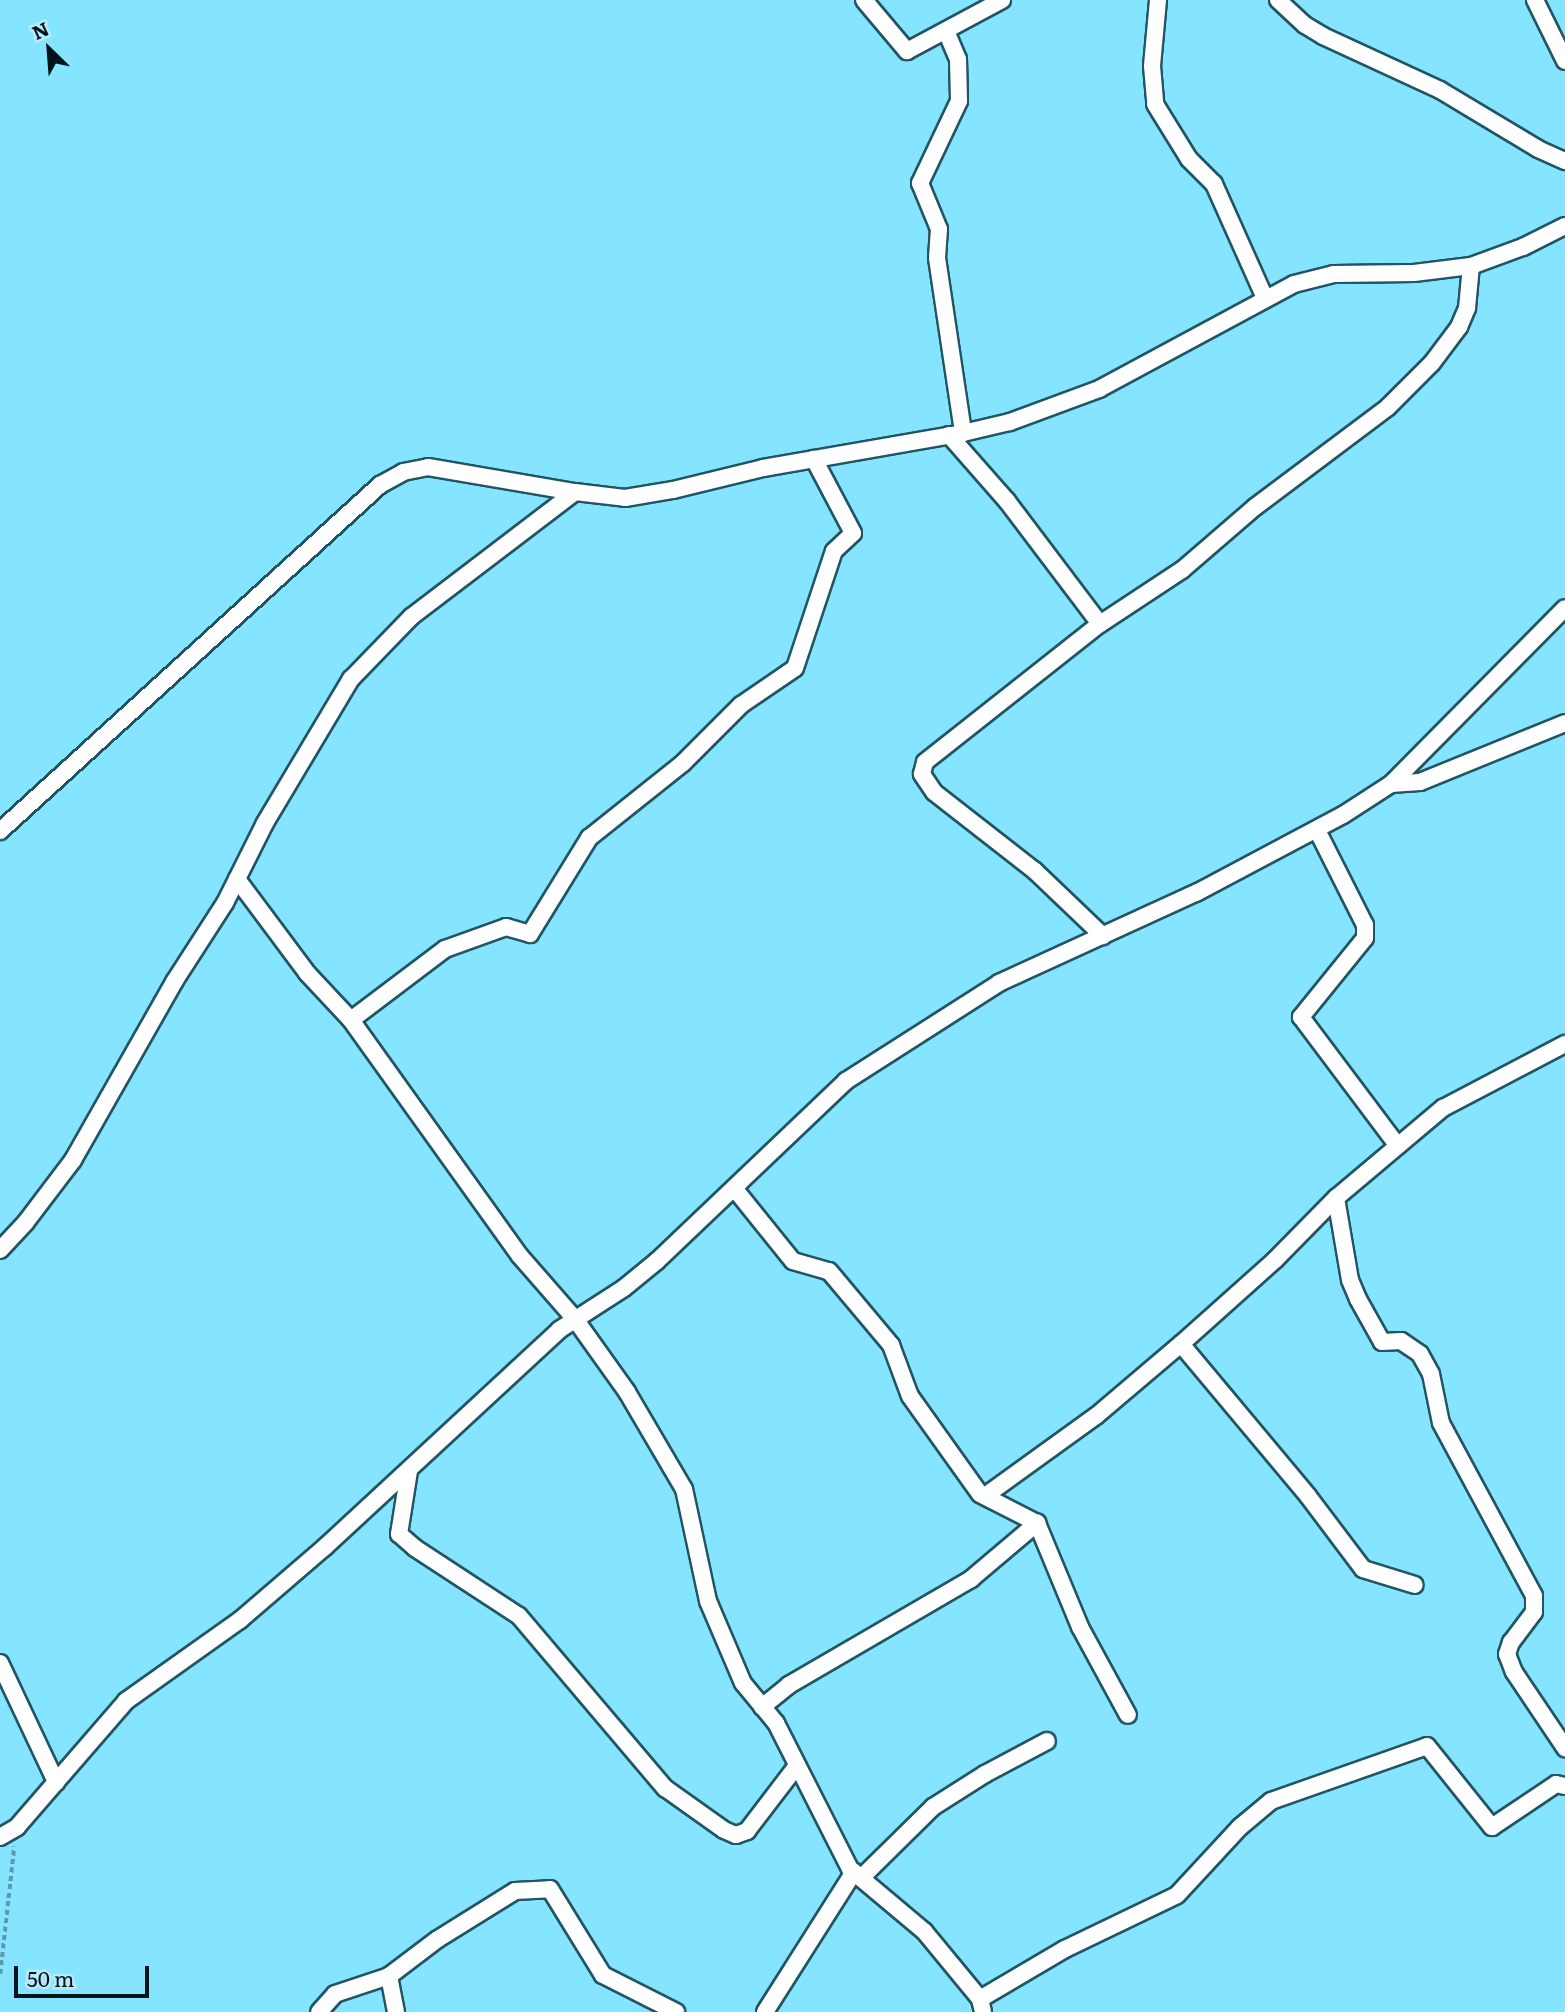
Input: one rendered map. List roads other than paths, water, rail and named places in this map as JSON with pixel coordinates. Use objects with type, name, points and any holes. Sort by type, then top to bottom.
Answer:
[{"type":"street","points":[[864,0],[907,51],[1002,0]]},
{"type":"street","points":[[1158,0],[1152,66],[1155,104],[1189,159],[1214,184],[1265,298]]},
{"type":"street","points":[[1278,0],[1305,25],[1323,36],[1440,90],[1538,149],[1565,160]]},
{"type":"street","points":[[1535,0],[1565,61]]},
{"type":"street","points":[[946,30],[958,59],[959,101],[920,183],[939,229],[939,270],[956,434],[1100,624]]},
{"type":"street","points":[[0,831],[380,485],[402,472],[428,467],[625,498],[956,434],[1010,422],[1099,389],[1294,284],[1334,274],[1414,273],[1471,267],[1523,247],[1565,226]]},
{"type":"street","points":[[1103,936],[1035,871],[934,792],[922,774],[925,762],[1100,624],[1182,570],[1255,508],[1388,407],[1413,383],[1459,327],[1467,308],[1471,267]]},
{"type":"street","points":[[351,1020],[445,949],[506,927],[530,934],[589,838],[683,762],[741,705],[795,668],[834,551],[853,533],[814,460]]},
{"type":"street","points":[[0,1250],[26,1222],[73,1160],[237,879],[265,823],[351,679],[411,617],[491,553],[575,492]]},
{"type":"street","points":[[0,1837],[17,1827],[126,1701],[240,1620],[409,1471],[559,1330],[624,1289],[846,1081],[999,983],[1103,936],[1317,830],[1391,784],[1565,608]]},
{"type":"street","points":[[1391,784],[1420,782],[1565,723]]},
{"type":"street","points":[[1317,830],[1365,925],[1365,938],[1301,1017],[1398,1146]]},
{"type":"street","points":[[237,879],[307,973],[351,1020],[520,1255],[575,1319],[627,1392],[673,1466],[684,1489],[715,1623],[743,1683],[776,1723],[796,1768],[857,1875],[924,1931],[981,2005],[1065,1949],[1177,1895],[1240,1826],[1272,1801],[1427,1746],[1492,1827],[1556,1784],[1565,1786]]},
{"type":"street","points":[[985,1496],[1096,1416],[1276,1259],[1336,1198],[1462,1096],[1565,1044]]},
{"type":"street","points":[[734,1188],[793,1261],[829,1271],[891,1345],[909,1395],[985,1496],[1037,1523],[1080,1627],[1128,1715]]},
{"type":"street","points":[[1336,1198],[1350,1280],[1358,1299],[1382,1342],[1401,1340],[1420,1354],[1431,1374],[1441,1423],[1534,1596],[1534,1612],[1511,1642],[1507,1654],[1514,1672],[1565,1748]]},
{"type":"street","points":[[1181,1344],[1308,1496],[1363,1569],[1415,1585]]},
{"type":"street","points":[[409,1471],[399,1534],[415,1548],[519,1616],[665,1788],[724,1830],[736,1835],[747,1831],[796,1768]]},
{"type":"street","points":[[762,1707],[789,1685],[971,1579],[1037,1523]]},
{"type":"street","points":[[0,1663],[56,1782]]},
{"type":"street","points":[[765,2012],[857,1875],[933,1807],[985,1774],[1047,1741]]},
{"type":"street","points":[[319,2012],[335,1994],[389,1976],[438,1939],[515,1891],[550,1889],[603,1975],[676,2012]]},
{"type":"street","points":[[389,1976],[396,2012]]}]
